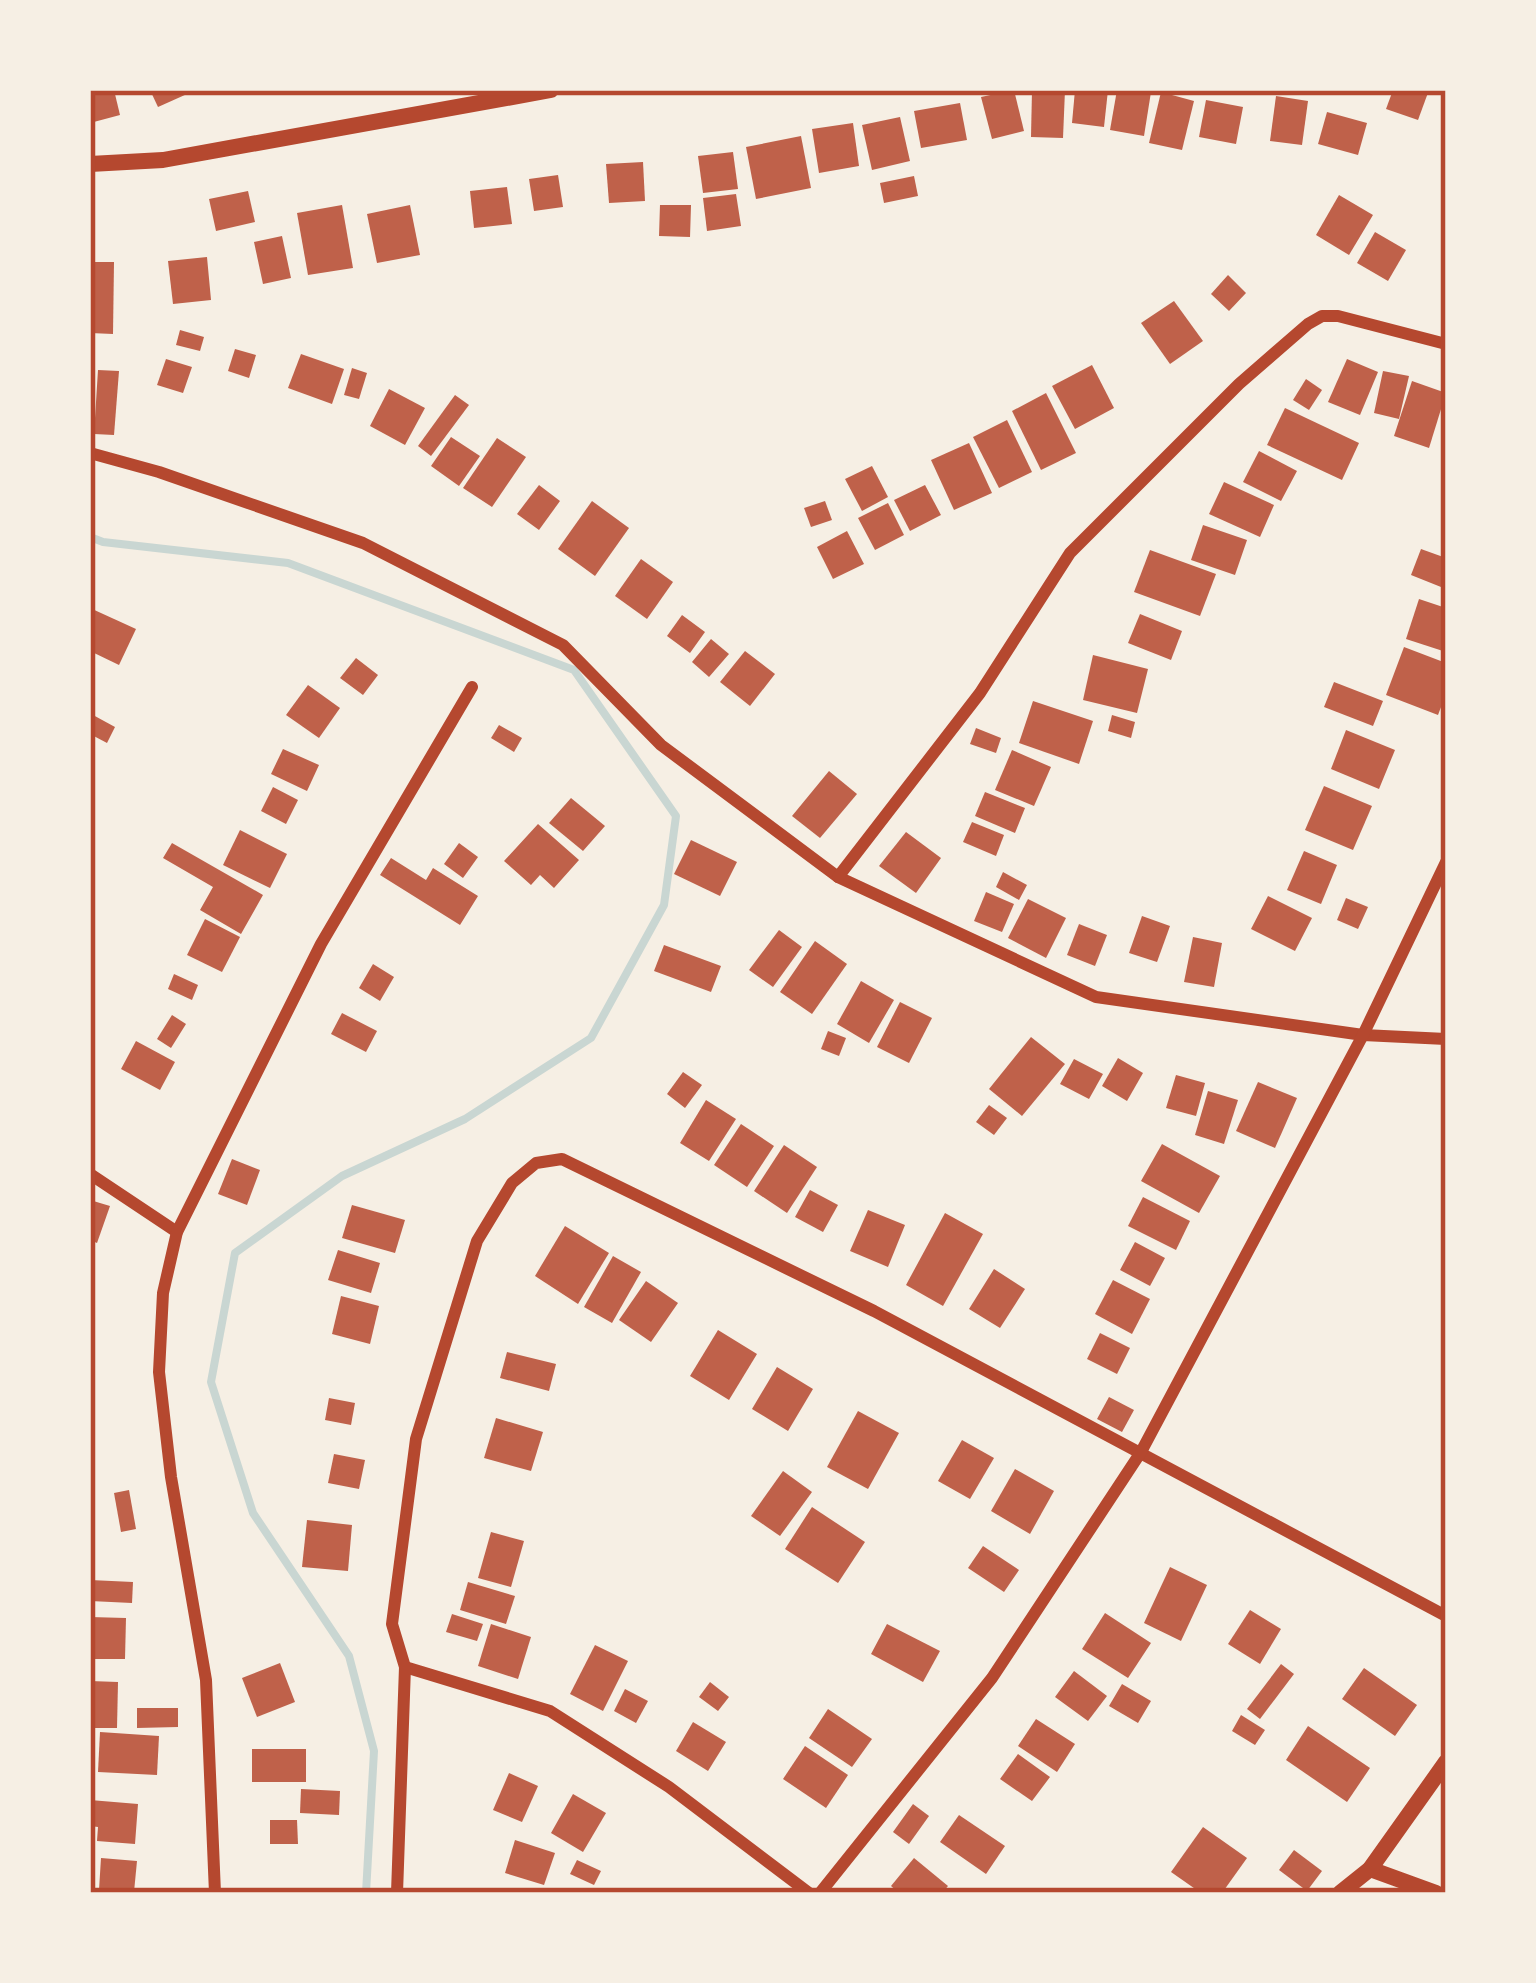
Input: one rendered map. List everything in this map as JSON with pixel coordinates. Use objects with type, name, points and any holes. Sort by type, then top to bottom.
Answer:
[{"type":"street","points":[[90,164],[163,160],[551,90]]},
{"type":"street","points":[[838,877],[980,693],[1070,553],[1239,384],[1322,316],[1339,316],[1446,344]]},
{"type":"street","points":[[90,453],[363,543],[562,645],[661,746],[838,877],[1096,997],[1363,1035],[1446,1039]]},
{"type":"street","points":[[215,1893],[206,1680],[171,1477],[159,1372],[163,1293],[177,1232],[321,944],[472,687]]},
{"type":"street","points":[[820,1893],[992,1678],[1141,1452],[1363,1035],[1446,862]]},
{"type":"street","points":[[397,1893],[405,1667],[392,1624],[416,1439],[478,1241],[512,1183],[536,1163],[562,1159],[874,1311],[1446,1616]]},
{"type":"street","points":[[90,1174],[177,1232]]},
{"type":"street","points":[[405,1667],[550,1711],[669,1787],[809,1893]]},
{"type":"street","points":[[1340,1893],[1370,1869],[1446,1762]]},
{"type":"street","points":[[1370,1869],[1436,1893]]},
{"type":"building","points":[[90,90],[114,90],[120,115],[90,123]]},
{"type":"building","points":[[150,90],[196,90],[158,107]]},
{"type":"building","points":[[1014,90],[1024,131],[992,139],[981,97]]},
{"type":"building","points":[[1032,90],[1065,90],[1063,138],[1031,137]]},
{"type":"building","points":[[1075,90],[1108,90],[1104,127],[1072,123]]},
{"type":"building","points":[[1117,90],[1151,92],[1144,136],[1110,130]]},
{"type":"building","points":[[1393,90],[1429,90],[1418,120],[1386,109]]},
{"type":"building","points":[[1161,92],[1194,101],[1182,150],[1149,143]]},
{"type":"building","points":[[1276,96],[1308,101],[1302,145],[1270,141]]},
{"type":"building","points":[[1206,100],[1243,107],[1236,144],[1199,137]]},
{"type":"building","points":[[960,103],[967,140],[921,148],[914,111]]},
{"type":"building","points":[[1327,112],[1367,123],[1358,155],[1318,144]]},
{"type":"building","points":[[900,117],[910,161],[872,170],[862,125]]},
{"type":"building","points":[[853,123],[859,166],[819,173],[812,129]]},
{"type":"building","points":[[801,136],[811,188],[756,199],[746,147]]},
{"type":"building","points":[[733,152],[738,189],[703,193],[698,156]]},
{"type":"building","points":[[643,162],[645,201],[609,203],[606,164]]},
{"type":"building","points":[[558,175],[563,207],[534,211],[529,179]]},
{"type":"building","points":[[914,176],[918,196],[884,203],[880,183]]},
{"type":"building","points":[[507,187],[512,224],[474,228],[470,191]]},
{"type":"building","points":[[248,191],[255,222],[216,231],[209,199]]},
{"type":"building","points":[[736,194],[741,226],[707,231],[703,198]]},
{"type":"building","points":[[1339,195],[1373,215],[1349,255],[1316,235]]},
{"type":"building","points":[[342,205],[353,268],[308,275],[297,213]]},
{"type":"building","points":[[410,205],[420,255],[377,263],[367,214]]},
{"type":"building","points":[[660,205],[691,205],[690,237],[659,236]]},
{"type":"building","points":[[1375,232],[1406,250],[1388,281],[1357,263]]},
{"type":"building","points":[[282,236],[291,278],[263,284],[254,242]]},
{"type":"building","points":[[207,257],[211,300],[173,304],[168,261]]},
{"type":"building","points":[[90,262],[114,262],[113,334],[90,333]]},
{"type":"building","points":[[1228,275],[1246,293],[1229,311],[1211,294]]},
{"type":"building","points":[[1174,301],[1203,341],[1170,364],[1141,323]]},
{"type":"building","points":[[180,330],[204,337],[200,351],[176,345]]},
{"type":"building","points":[[235,349],[256,355],[249,378],[228,371]]},
{"type":"building","points":[[301,354],[344,369],[332,404],[288,388]]},
{"type":"building","points":[[166,359],[192,367],[183,393],[157,385]]},
{"type":"building","points":[[1347,359],[1378,372],[1360,415],[1328,402]]},
{"type":"building","points":[[1092,365],[1114,408],[1075,429],[1052,386]]},
{"type":"building","points":[[352,368],[367,373],[359,399],[344,395]]},
{"type":"building","points":[[98,370],[119,371],[114,435],[94,434]]},
{"type":"building","points":[[1383,371],[1409,376],[1399,419],[1374,413]]},
{"type":"building","points":[[1306,379],[1322,390],[1309,410],[1293,400]]},
{"type":"building","points":[[1412,381],[1446,393],[1429,448],[1394,436]]},
{"type":"building","points":[[389,389],[425,408],[405,445],[370,426]]},
{"type":"building","points":[[1046,393],[1076,453],[1041,470],[1012,411]]},
{"type":"building","points":[[455,395],[469,405],[431,456],[418,446]]},
{"type":"building","points":[[1285,408],[1359,443],[1342,480],[1267,445]]},
{"type":"building","points":[[1007,420],[1032,472],[999,488],[973,437]]},
{"type":"building","points":[[451,437],[480,456],[459,486],[431,466]]},
{"type":"building","points":[[497,438],[526,457],[492,507],[463,488]]},
{"type":"building","points":[[969,443],[992,493],[954,510],[931,460]]},
{"type":"building","points":[[1259,451],[1297,471],[1281,501],[1243,482]]},
{"type":"building","points":[[872,466],[888,497],[862,511],[845,479]]},
{"type":"building","points":[[1224,482],[1274,505],[1260,537],[1209,514]]},
{"type":"building","points":[[539,485],[560,501],[539,530],[517,514]]},
{"type":"building","points":[[925,485],[941,515],[910,531],[894,500]]},
{"type":"building","points":[[592,501],[629,528],[595,576],[558,549]]},
{"type":"building","points":[[825,501],[832,520],[811,527],[804,508]]},
{"type":"building","points":[[888,503],[904,535],[875,550],[858,518]]},
{"type":"building","points":[[1203,525],[1247,540],[1235,575],[1191,560]]},
{"type":"building","points":[[847,531],[864,564],[833,579],[817,547]]},
{"type":"building","points":[[1421,549],[1446,558],[1446,589],[1411,575]]},
{"type":"building","points":[[1150,550],[1216,574],[1200,616],[1134,592]]},
{"type":"building","points":[[641,559],[673,582],[647,619],[615,596]]},
{"type":"building","points":[[1419,599],[1446,608],[1446,652],[1406,639]]},
{"type":"building","points":[[90,608],[136,629],[119,665],[90,651]]},
{"type":"building","points":[[1140,614],[1182,631],[1171,660],[1128,643]]},
{"type":"building","points":[[682,615],[705,632],[690,653],[667,636]]},
{"type":"building","points":[[711,639],[729,654],[709,677],[692,662]]},
{"type":"building","points":[[1404,647],[1446,663],[1446,694],[1438,715],[1386,695]]},
{"type":"building","points":[[745,651],[775,674],[750,706],[720,682]]},
{"type":"building","points":[[1093,655],[1148,669],[1137,713],[1083,700]]},
{"type":"building","points":[[356,658],[378,675],[363,695],[340,678]]},
{"type":"building","points":[[1334,682],[1383,701],[1373,726],[1324,707]]},
{"type":"building","points":[[308,685],[340,708],[319,738],[286,715]]},
{"type":"building","points":[[1033,701],[1093,721],[1079,764],[1019,743]]},
{"type":"building","points":[[93,715],[115,727],[107,743],[90,734]]},
{"type":"building","points":[[1112,715],[1135,722],[1131,738],[1108,731]]},
{"type":"building","points":[[499,725],[522,738],[514,752],[491,738]]},
{"type":"building","points":[[976,728],[1001,738],[996,753],[970,744]]},
{"type":"building","points":[[1346,730],[1395,750],[1379,789],[1331,769]]},
{"type":"building","points":[[283,749],[319,765],[307,791],[271,774]]},
{"type":"building","points":[[1012,750],[1051,767],[1034,806],[995,790]]},
{"type":"building","points":[[829,771],[857,794],[820,838],[792,816]]},
{"type":"building","points":[[1324,786],[1372,806],[1353,850],[1305,830]]},
{"type":"building","points":[[273,787],[298,800],[286,824],[261,811]]},
{"type":"building","points":[[985,792],[1025,808],[1015,833],[975,816]]},
{"type":"building","points":[[571,798],[605,826],[583,851],[549,823]]},
{"type":"building","points":[[972,822],[1004,835],[996,856],[963,842]]},
{"type":"building","points":[[538,824],[579,860],[554,888],[540,875],[531,885],[504,861]]},
{"type":"building","points":[[240,830],[287,854],[270,888],[223,865]]},
{"type":"building","points":[[906,832],[941,858],[916,893],[879,866]]},
{"type":"building","points":[[691,840],[737,862],[720,896],[674,874]]},
{"type":"building","points":[[172,843],[263,895],[241,934],[200,910],[213,887],[163,858]]},
{"type":"building","points":[[459,843],[478,857],[463,878],[444,864]]},
{"type":"building","points":[[1304,851],[1337,865],[1321,904],[1287,890]]},
{"type":"building","points":[[391,858],[426,880],[433,868],[478,896],[460,925],[380,875]]},
{"type":"building","points":[[1003,872],[1027,885],[1019,900],[996,887]]},
{"type":"building","points":[[986,892],[1014,904],[1002,932],[974,921]]},
{"type":"building","points":[[1268,896],[1312,918],[1295,951],[1251,929]]},
{"type":"building","points":[[1346,898],[1368,907],[1358,929],[1337,920]]},
{"type":"building","points":[[1028,899],[1066,918],[1046,958],[1008,938]]},
{"type":"building","points":[[1142,916],[1170,926],[1157,962],[1129,953]]},
{"type":"building","points":[[205,919],[240,937],[222,972],[187,955]]},
{"type":"building","points":[[1079,924],[1107,935],[1095,966],[1067,955]]},
{"type":"building","points":[[779,930],[802,947],[773,987],[749,970]]},
{"type":"building","points":[[1193,937],[1222,943],[1214,987],[1184,982]]},
{"type":"building","points":[[815,941],[847,964],[812,1014],[780,992]]},
{"type":"building","points":[[664,945],[721,966],[711,992],[654,971]]},
{"type":"building","points":[[373,964],[394,977],[380,1001],[359,988]]},
{"type":"building","points":[[174,974],[198,985],[192,1000],[168,989]]},
{"type":"building","points":[[861,981],[894,1000],[869,1043],[837,1024]]},
{"type":"building","points":[[900,1002],[932,1018],[909,1063],[877,1047]]},
{"type":"building","points":[[342,1013],[377,1031],[366,1052],[331,1034]]},
{"type":"building","points":[[172,1015],[186,1024],[171,1048],[157,1039]]},
{"type":"building","points":[[828,1031],[846,1038],[839,1056],[821,1049]]},
{"type":"building","points":[[1031,1037],[1065,1064],[1022,1116],[989,1089]]},
{"type":"building","points":[[136,1041],[175,1062],[160,1090],[121,1069]]},
{"type":"building","points":[[1118,1058],[1143,1073],[1127,1101],[1102,1086]]},
{"type":"building","points":[[1074,1059],[1103,1074],[1089,1099],[1060,1084]]},
{"type":"building","points":[[683,1072],[702,1085],[685,1108],[667,1094]]},
{"type":"building","points":[[1176,1075],[1205,1083],[1196,1116],[1166,1108]]},
{"type":"building","points":[[1258,1082],[1297,1098],[1275,1148],[1236,1131]]},
{"type":"building","points":[[1208,1091],[1238,1100],[1224,1144],[1195,1135]]},
{"type":"building","points":[[706,1100],[736,1119],[709,1161],[680,1143]]},
{"type":"building","points":[[989,1105],[1007,1118],[994,1135],[976,1122]]},
{"type":"building","points":[[741,1124],[774,1146],[747,1187],[714,1165]]},
{"type":"building","points":[[1162,1144],[1220,1176],[1199,1213],[1141,1181]]},
{"type":"building","points":[[784,1145],[817,1167],[787,1213],[754,1191]]},
{"type":"building","points":[[232,1159],[260,1170],[247,1205],[218,1194]]},
{"type":"building","points":[[810,1190],[838,1205],[823,1232],[795,1217]]},
{"type":"building","points":[[1143,1197],[1190,1221],[1176,1250],[1128,1226]]},
{"type":"building","points":[[90,1200],[110,1206],[97,1243],[90,1240]]},
{"type":"building","points":[[352,1205],[405,1220],[395,1253],[342,1238]]},
{"type":"building","points":[[868,1210],[905,1225],[888,1267],[850,1251]]},
{"type":"building","points":[[945,1213],[983,1234],[943,1306],[906,1285]]},
{"type":"building","points":[[565,1226],[609,1253],[578,1304],[535,1276]]},
{"type":"building","points":[[1135,1242],[1165,1258],[1150,1286],[1120,1270]]},
{"type":"building","points":[[338,1250],[380,1263],[371,1293],[328,1280]]},
{"type":"building","points":[[613,1256],[641,1272],[612,1323],[584,1307]]},
{"type":"building","points":[[994,1269],[1025,1289],[1000,1328],[969,1309]]},
{"type":"building","points":[[1113,1280],[1150,1299],[1132,1334],[1095,1314]]},
{"type":"building","points":[[646,1281],[678,1303],[651,1342],[619,1320]]},
{"type":"building","points":[[341,1296],[379,1306],[370,1344],[332,1334]]},
{"type":"building","points":[[718,1330],[757,1354],[729,1400],[690,1376]]},
{"type":"building","points":[[1100,1333],[1130,1348],[1117,1374],[1087,1359]]},
{"type":"building","points":[[507,1352],[556,1364],[549,1391],[500,1378]]},
{"type":"building","points":[[777,1367],[813,1389],[788,1431],[752,1409]]},
{"type":"building","points":[[1109,1397],[1134,1410],[1122,1432],[1097,1419]]},
{"type":"building","points":[[329,1398],[355,1403],[351,1425],[325,1420]]},
{"type":"building","points":[[858,1411],[899,1433],[868,1489],[827,1467]]},
{"type":"building","points":[[496,1418],[543,1432],[531,1471],[484,1458]]},
{"type":"building","points":[[962,1440],[994,1458],[970,1499],[938,1481]]},
{"type":"building","points":[[334,1454],[365,1460],[359,1489],[328,1483]]},
{"type":"building","points":[[1015,1469],[1054,1491],[1030,1534],[991,1511]]},
{"type":"building","points":[[783,1471],[812,1492],[780,1536],[751,1516]]},
{"type":"building","points":[[129,1490],[136,1529],[121,1532],[114,1493]]},
{"type":"building","points":[[812,1507],[865,1542],[838,1583],[785,1549]]},
{"type":"building","points":[[307,1520],[352,1525],[348,1571],[302,1567]]},
{"type":"building","points":[[491,1532],[524,1541],[511,1587],[478,1578]]},
{"type":"building","points":[[983,1546],[1019,1570],[1004,1592],[968,1568]]},
{"type":"building","points":[[1170,1567],[1207,1585],[1181,1641],[1144,1623]]},
{"type":"building","points":[[90,1580],[133,1582],[132,1603],[90,1601]]},
{"type":"building","points":[[468,1582],[515,1596],[506,1624],[460,1610]]},
{"type":"building","points":[[1250,1610],[1281,1629],[1260,1664],[1228,1644]]},
{"type":"building","points":[[1105,1613],[1151,1643],[1128,1678],[1082,1649]]},
{"type":"building","points":[[452,1614],[483,1624],[477,1641],[446,1632]]},
{"type":"building","points":[[90,1617],[126,1618],[125,1659],[90,1659]]},
{"type":"building","points":[[491,1624],[531,1637],[518,1679],[478,1666]]},
{"type":"building","points":[[887,1624],[940,1651],[923,1682],[871,1654]]},
{"type":"building","points":[[595,1645],[628,1661],[603,1711],[570,1694]]},
{"type":"building","points":[[280,1663],[295,1702],[257,1717],[242,1678]]},
{"type":"building","points":[[1281,1664],[1294,1674],[1260,1719],[1247,1709]]},
{"type":"building","points":[[1364,1668],[1417,1705],[1395,1736],[1342,1699]]},
{"type":"building","points":[[1074,1671],[1107,1696],[1088,1721],[1055,1697]]},
{"type":"building","points":[[90,1681],[118,1682],[117,1728],[90,1728]]},
{"type":"building","points":[[710,1682],[729,1697],[718,1711],[699,1697]]},
{"type":"building","points":[[1122,1684],[1151,1701],[1138,1723],[1109,1706]]},
{"type":"building","points":[[625,1689],[648,1701],[636,1723],[614,1711]]},
{"type":"building","points":[[137,1708],[178,1708],[178,1727],[137,1728]]},
{"type":"building","points":[[828,1709],[872,1739],[852,1767],[809,1738]]},
{"type":"building","points":[[1241,1715],[1265,1730],[1255,1745],[1232,1731]]},
{"type":"building","points":[[1036,1719],[1075,1744],[1057,1772],[1018,1746]]},
{"type":"building","points":[[693,1722],[726,1742],[708,1771],[676,1751]]},
{"type":"building","points":[[1308,1726],[1370,1768],[1347,1802],[1286,1760]]},
{"type":"building","points":[[100,1732],[159,1736],[157,1775],[98,1772]]},
{"type":"building","points":[[805,1746],[848,1775],[826,1808],[783,1779]]},
{"type":"building","points":[[252,1749],[306,1749],[306,1782],[252,1782]]},
{"type":"building","points":[[1018,1754],[1050,1777],[1032,1801],[1000,1779]]},
{"type":"building","points":[[509,1773],[538,1786],[522,1822],[493,1810]]},
{"type":"building","points":[[301,1789],[340,1791],[339,1815],[300,1813]]},
{"type":"building","points":[[573,1794],[606,1813],[583,1852],[551,1833]]},
{"type":"building","points":[[90,1800],[138,1804],[135,1844],[97,1841],[98,1827],[90,1826]]},
{"type":"building","points":[[913,1804],[929,1816],[909,1844],[893,1832]]},
{"type":"building","points":[[959,1815],[1005,1846],[986,1874],[940,1842]]},
{"type":"building","points":[[270,1820],[297,1820],[298,1844],[270,1844]]},
{"type":"building","points":[[1203,1827],[1247,1858],[1222,1893],[1201,1893],[1171,1872]]},
{"type":"building","points":[[515,1840],[555,1853],[544,1885],[505,1873]]},
{"type":"building","points":[[1294,1850],[1322,1871],[1307,1891],[1279,1870]]},
{"type":"building","points":[[101,1858],[137,1861],[134,1892],[99,1890]]},
{"type":"building","points":[[914,1858],[948,1886],[942,1893],[899,1893],[891,1886]]},
{"type":"building","points":[[577,1860],[601,1871],[594,1885],[570,1874]]},
{"type":"waterway","points":[[90,537],[288,563],[574,670],[676,816],[664,905],[591,1038],[465,1119],[342,1176],[235,1253],[211,1382],[253,1513],[349,1656],[374,1751],[366,1893]]}]
